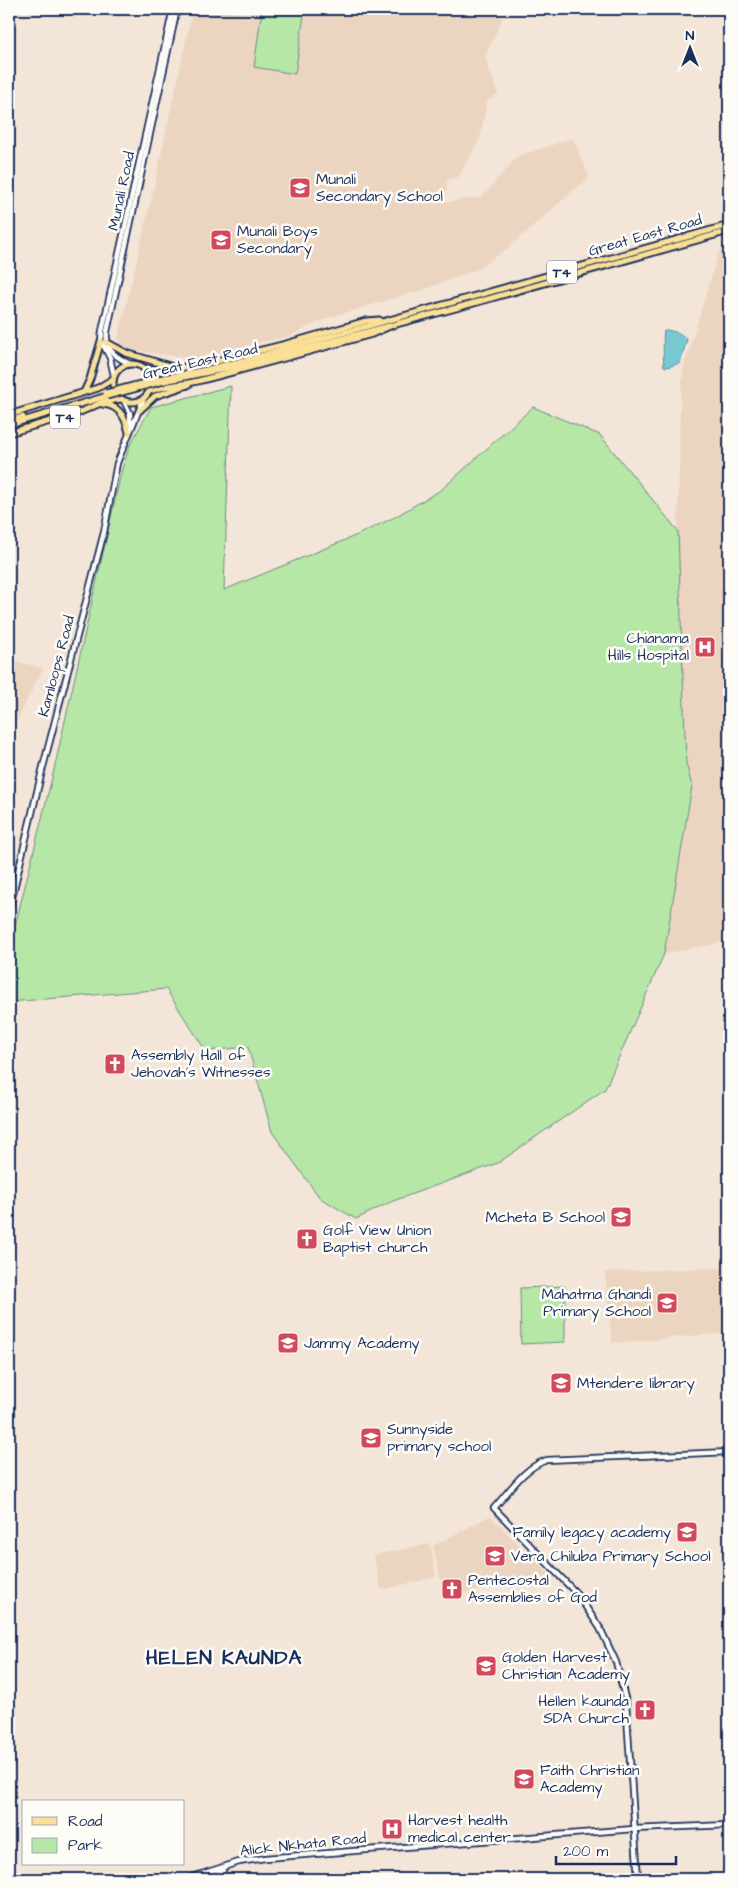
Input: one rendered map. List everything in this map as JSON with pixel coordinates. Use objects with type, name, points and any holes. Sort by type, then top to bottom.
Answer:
[{"type":"main road","name":"Munali Road","points":[[103,341],[173,9]]},
{"type":"main road","name":"Munali Road","points":[[103,341],[177,9]]},
{"type":"main road","name":"Great East Road","points":[[9,421],[106,394],[395,321],[729,224]]},
{"type":"main road","name":"Great East Road","points":[[144,368],[158,372],[213,362],[286,344],[366,321],[395,321],[456,308],[729,231]]},
{"type":"main road","name":"Great East Road","points":[[150,391],[195,382],[372,334],[395,321]]},
{"type":"main road","points":[[103,341],[114,355],[130,364]]},
{"type":"main road","points":[[103,341],[126,353],[176,369]]},
{"type":"main road","points":[[103,341],[110,358],[114,378],[113,388],[122,400],[136,402],[144,398],[150,391],[151,378],[140,365],[130,364],[122,366],[114,378]]},
{"type":"main road","points":[[84,392],[103,341]]},
{"type":"main road","name":"T4","points":[[9,415],[104,386],[114,378]]},
{"type":"main road","points":[[139,411],[154,396],[195,382]]},
{"type":"main road","name":"Great East Road","points":[[9,425],[106,394]]},
{"type":"main road","name":"Kamloops Road","points":[[9,910],[42,771],[104,532],[115,471],[144,398]]},
{"type":"main road","name":"T4","points":[[9,432],[78,413],[95,405],[122,400]]},
{"type":"main road","name":"Kamloops Road","points":[[122,400],[130,413],[130,431]]},
{"type":"main road","points":[[95,405],[107,405],[118,409],[125,418],[130,431]]},
{"type":"main road","points":[[638,1879],[626,1702],[616,1662],[602,1632],[581,1599],[494,1508],[518,1480],[537,1464],[547,1460],[729,1452]]},
{"type":"main road","name":"Alick Nkhata Road","points":[[186,1879],[245,1860],[265,1858],[634,1829],[729,1826]]},
{"type":"main road","points":[[220,1868],[221,1879]]},
{"type":"main road","points":[[220,1868],[225,1879]]},
{"type":"shaded area","name":"Munali Secondary School","points":[[193,9],[214,9],[256,15],[257,9],[490,9],[502,19],[485,57],[498,94],[487,101],[480,139],[458,177],[447,180],[446,202],[482,197],[518,156],[573,138],[589,177],[509,247],[478,269],[426,289],[331,317],[289,336],[191,359],[127,349],[118,345],[118,338],[150,205]]},
{"type":"shaded area","name":"Chianama Hills Hospital","points":[[729,248],[729,941],[664,954],[692,786],[686,763],[678,531],[680,408],[683,370],[719,251]]},
{"type":"shaded area","points":[[9,660],[43,668],[9,736]]},
{"type":"shaded area","name":"Mahatma Ghandi Primary School","points":[[723,1268],[727,1333],[612,1343],[605,1272]]},
{"type":"shaded area","name":"Vera Chiluba Primary School","points":[[490,1516],[551,1576],[445,1597],[433,1546]]},
{"type":"shaded area","points":[[430,1544],[436,1577],[381,1590],[374,1555]]},
{"type":"green space","points":[[262,9],[305,9],[295,74],[254,67]]},
{"type":"green space","points":[[231,386],[224,590],[355,536],[393,518],[441,490],[533,407],[600,435],[678,531],[686,763],[692,786],[664,954],[605,1089],[498,1163],[393,1201],[356,1219],[320,1198],[272,1132],[248,1047],[206,1051],[166,989],[9,1002],[9,950],[53,774],[122,469],[130,445],[151,407]]},
{"type":"green space","points":[[565,1286],[565,1342],[521,1344],[520,1288]]},
{"type":"water","points":[[664,331],[679,333],[687,339],[680,363],[667,367],[664,366],[663,347]]},
{"type":"place","name":"Munali Secondary School","points":[[300,188]]},
{"type":"place","name":"Munali Boys Secondary","points":[[221,240]]},
{"type":"place","name":"Chianama Hills Hospital","points":[[705,647]]},
{"type":"place","name":"Assembly Hall of Jehovah's Witnesses","points":[[115,1064]]},
{"type":"place","name":"Mcheta B School","points":[[621,1217]]},
{"type":"place","name":"Golf View Union Baptist church","points":[[307,1239]]},
{"type":"place","name":"Mahatma Ghandi Primary School","points":[[667,1303]]},
{"type":"place","name":"Jammy Academy","points":[[288,1343]]},
{"type":"place","name":"Mtendere library","points":[[561,1383]]},
{"type":"place","name":"Sunnyside primary school","points":[[371,1438]]},
{"type":"place","name":"Family legacy academy","points":[[687,1532]]},
{"type":"place","name":"Vera Chiluba Primary School","points":[[495,1556]]},
{"type":"place","name":"Pentecostal Assemblies of God","points":[[452,1589]]},
{"type":"place","name":"Golden Harvest Christian Academy","points":[[486,1666]]},
{"type":"place","name":"Hellen kaunda SDA Church","points":[[645,1710]]},
{"type":"place","name":"Faith Christian Academy","points":[[524,1779]]},
{"type":"place","name":"Harvest health medical center","points":[[392,1829]]},
{"type":"district","name":"HELEN KAUNDA","points":[[224,1657]]}]
